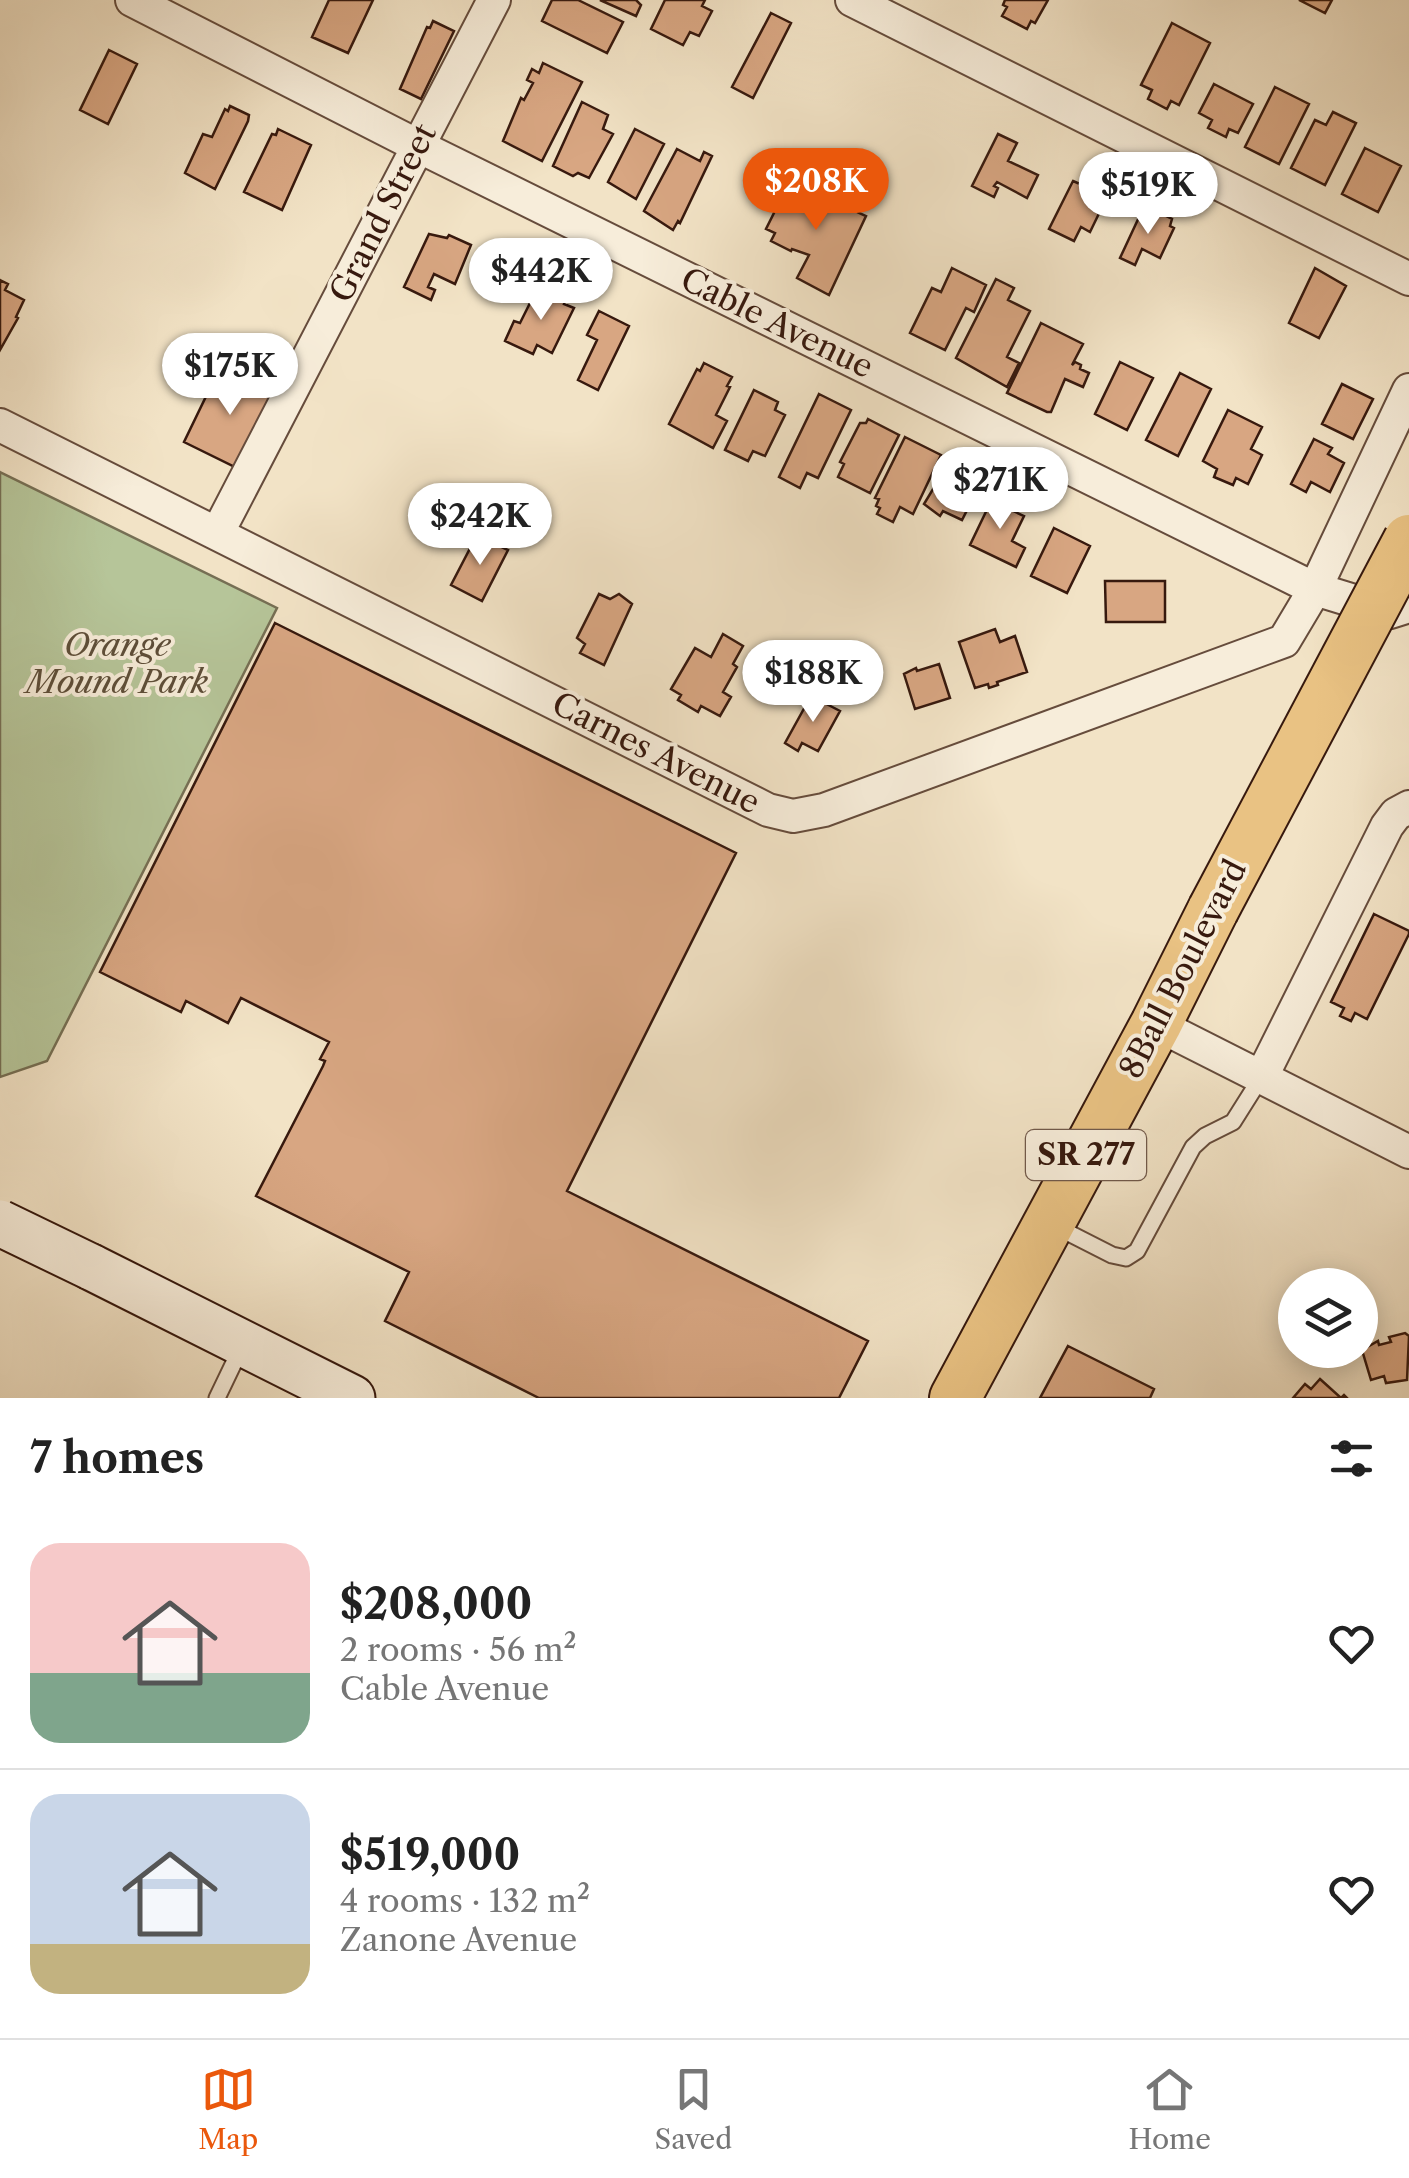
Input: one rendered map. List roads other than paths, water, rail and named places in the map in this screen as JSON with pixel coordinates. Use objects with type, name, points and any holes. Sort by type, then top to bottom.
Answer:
[{"type":"main road","name":"8Ball Boulevard","points":[[955,1398],[1409,540]]},
{"type":"street","name":"Cable Avenue","points":[[132,0],[418,146],[1316,589],[1390,612],[1409,606]]},
{"type":"street","name":"Grand Street","points":[[218,532],[494,0]]},
{"type":"street","points":[[852,0],[1409,279]]},
{"type":"street","name":"Carnes Avenue","points":[[0,425],[768,810],[793,816],[824,810],[1284,641],[1316,589],[1409,390]]},
{"type":"street","points":[[1262,1076],[1387,826],[1409,806]]},
{"type":"street","points":[[1156,1024],[1409,1152]]},
{"type":"street","points":[[0,1223],[344,1396]]},
{"type":"lane","points":[[1050,1223],[1112,1256],[1126,1258],[1147,1237],[1193,1147],[1233,1122],[1262,1076]]},
{"type":"lane","points":[[217,1398],[243,1343]]},
{"type":"park label","name":"Orange Mound Park","points":[[117,664]]}]
